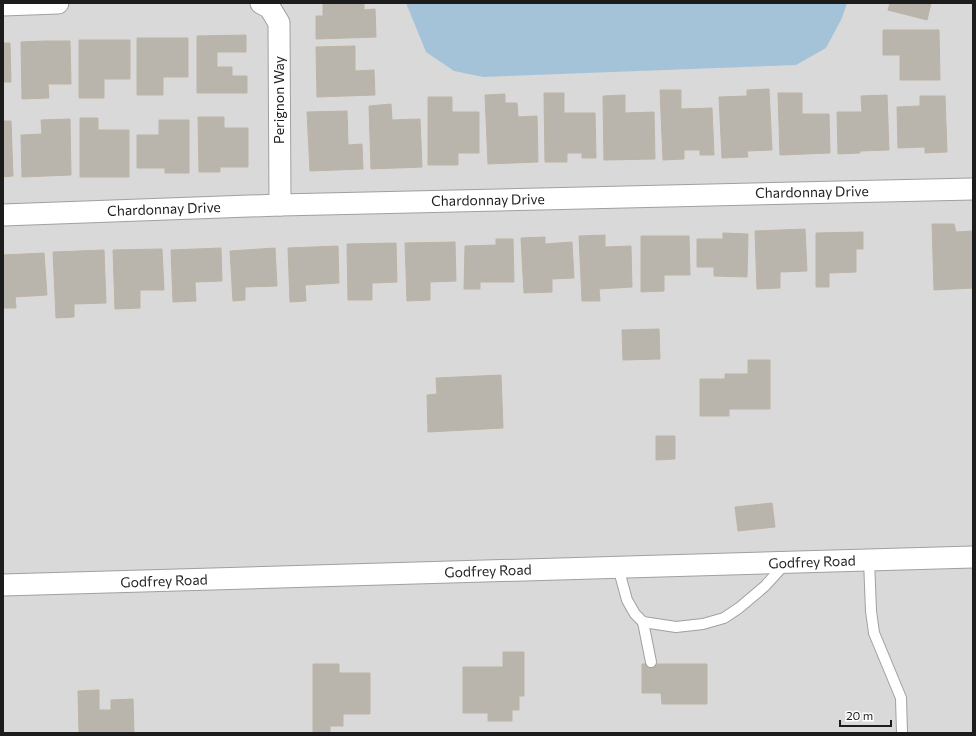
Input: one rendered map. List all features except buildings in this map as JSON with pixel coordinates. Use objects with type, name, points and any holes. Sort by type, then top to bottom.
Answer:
[{"type":"street","points":[[3,5],[58,3]]},
{"type":"street","name":"Perignon Way","points":[[261,3],[270,8],[279,23],[280,205]]},
{"type":"street","name":"Chardonnay Drive","points":[[3,215],[280,205],[973,189]]},
{"type":"street","name":"Godfrey Road","points":[[3,585],[973,557]]},
{"type":"lane","points":[[869,560],[871,611],[874,633],[901,698],[902,733]]},
{"type":"lane","points":[[643,622],[676,627],[703,624],[724,618],[739,608],[765,586],[786,562]]},
{"type":"lane","points":[[618,567],[627,600],[635,614],[643,622],[651,662]]},
{"type":"shaded area","points":[[3,3],[973,3],[973,733],[3,733]]},
{"type":"water","points":[[406,3],[847,3],[842,18],[826,48],[796,65],[483,77],[454,71],[426,52]]}]
